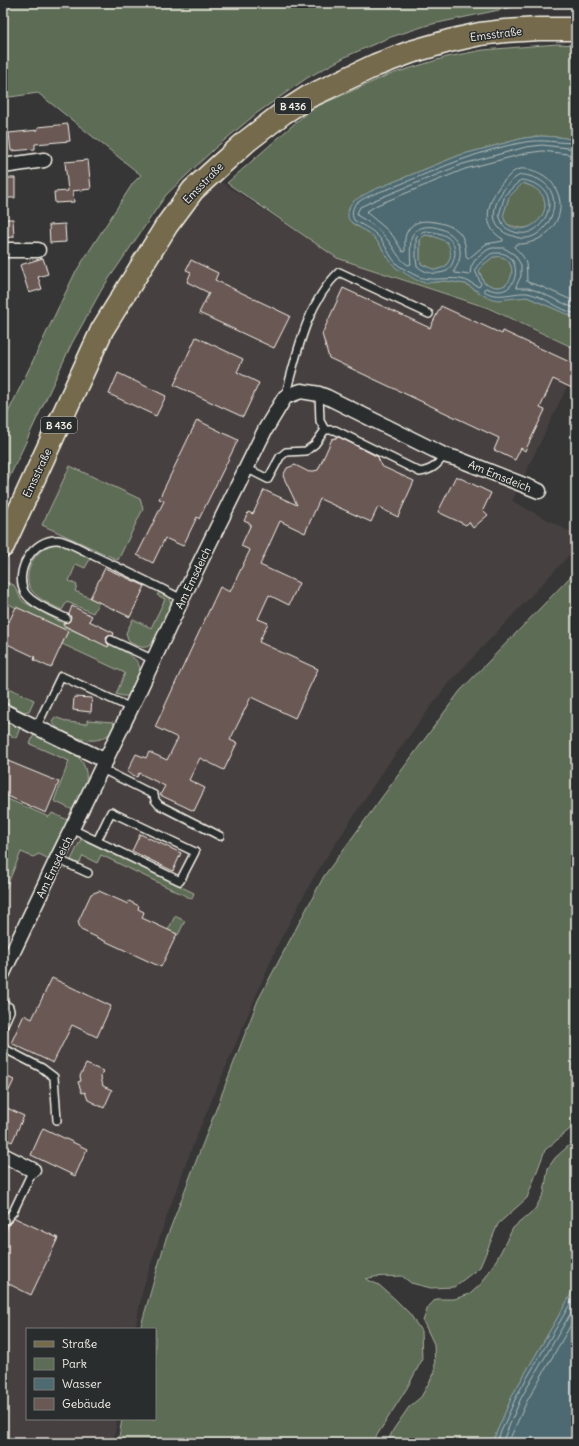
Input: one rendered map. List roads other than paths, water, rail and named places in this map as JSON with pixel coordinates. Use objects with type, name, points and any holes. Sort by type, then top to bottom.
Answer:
[{"type":"main road","name":"Emsstraße","points":[[3,546],[102,330],[167,225],[193,190],[218,167],[282,113],[308,97],[349,77],[411,52],[480,34],[512,30],[576,29]]},
{"type":"street","points":[[3,166],[44,160]]},
{"type":"street","points":[[3,250],[38,250]]},
{"type":"street","name":"Am Emsdeich","points":[[3,973],[246,468],[265,430],[285,397],[300,391],[319,394],[444,455],[458,459],[539,491]]},
{"type":"street","points":[[3,711],[104,765]]},
{"type":"street","points":[[3,1155],[34,1170]]},
{"type":"lane","name":"Am Emsdeich","points":[[285,397],[304,330],[320,296],[329,282],[339,272],[429,314]]},
{"type":"lane","points":[[319,394],[320,421],[326,430]]},
{"type":"lane","points":[[326,430],[335,430],[420,472],[429,471],[438,465],[444,455]]},
{"type":"lane","points":[[246,468],[268,479],[280,457],[286,452],[306,451],[315,444],[326,430]]},
{"type":"lane","points":[[66,618],[33,601],[26,593],[22,582],[25,564],[34,550],[45,541],[58,540],[82,550],[182,599]]},
{"type":"lane","points":[[111,640],[154,660]]},
{"type":"lane","points":[[36,728],[62,676],[131,708]]},
{"type":"lane","points":[[104,765],[154,795],[158,805],[220,836]]},
{"type":"lane","points":[[72,829],[180,881],[195,852],[110,812],[97,841]]},
{"type":"lane","points":[[57,859],[88,873]]},
{"type":"lane","points":[[3,1004],[9,1007],[10,1011],[3,1026]]},
{"type":"lane","points":[[3,1048],[42,1068],[54,1077],[57,1120]]},
{"type":"lane","points":[[3,1223],[12,1212],[34,1170]]},
{"type":"water","points":[[541,136],[576,140],[576,318],[527,297],[498,300],[488,298],[466,284],[446,281],[425,283],[416,280],[396,268],[373,236],[351,222],[348,218],[350,205],[355,200],[371,191],[460,155],[524,138]],"holes":[[[523,183],[537,190],[544,198],[545,207],[542,216],[535,224],[526,228],[517,229],[507,224],[503,216],[509,197]],[[425,235],[433,236],[447,242],[450,248],[450,254],[449,261],[445,267],[435,270],[421,264],[420,239]],[[493,257],[502,257],[507,260],[512,268],[512,274],[508,283],[499,287],[484,283],[479,271],[483,265]]]},
{"type":"water","points":[[576,1286],[576,1443],[492,1443],[513,1394]]}]
